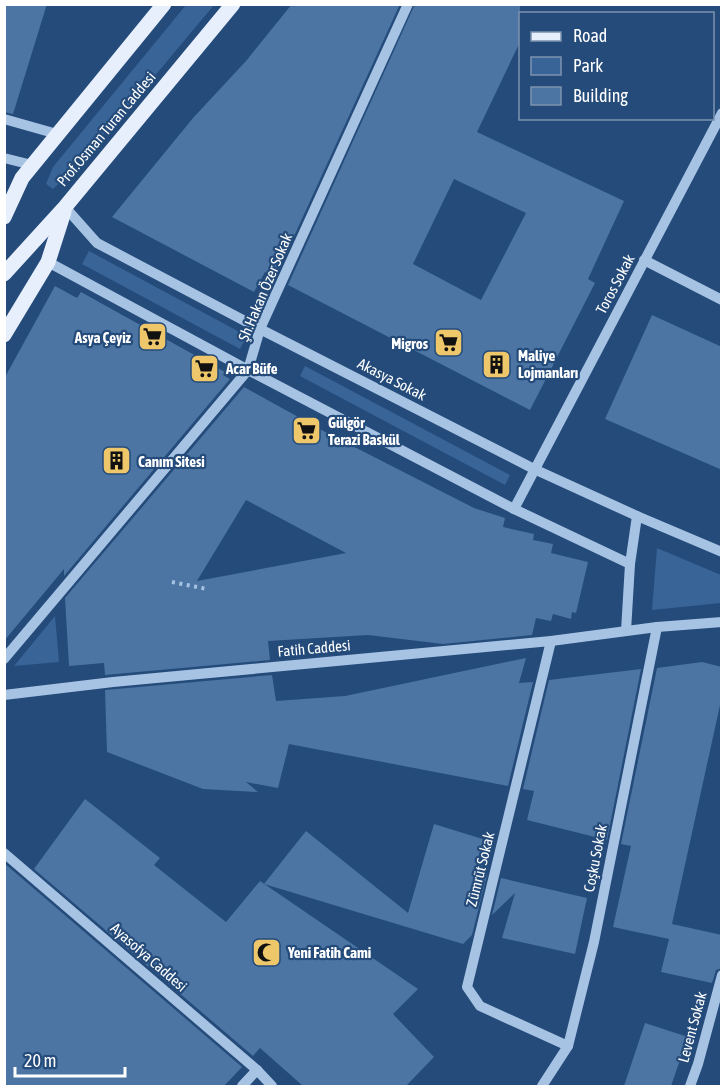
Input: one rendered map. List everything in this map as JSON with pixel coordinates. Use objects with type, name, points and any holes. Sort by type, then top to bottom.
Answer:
[{"type":"main road","points":[[4,194],[22,178],[164,4]]},
{"type":"main road","name":"Prof.Osman Turan Caddesi","points":[[4,274],[65,207],[233,4]]},
{"type":"main road","points":[[4,217],[22,178]]},
{"type":"main road","points":[[4,335],[48,262],[65,207]]},
{"type":"street","name":"Şh.Hakan Özer Sokak","points":[[4,659],[248,370],[260,329],[408,4]]},
{"type":"street","name":"Toros Sokak","points":[[514,509],[722,113]]},
{"type":"street","points":[[4,118],[57,134]]},
{"type":"street","points":[[4,158],[32,165]]},
{"type":"street","name":"Akasya Sokak","points":[[65,207],[97,243],[260,329],[534,469],[722,552]]},
{"type":"street","points":[[644,260],[722,300]]},
{"type":"street","points":[[48,262],[514,509],[630,564]]},
{"type":"street","points":[[626,631],[630,564],[637,516]]},
{"type":"street","name":"Fatih Caddesi","points":[[4,695],[125,680],[551,641],[657,627],[722,622]]},
{"type":"street","name":"Coşku Sokak","points":[[542,1086],[568,1047],[594,942],[657,627]]},
{"type":"street","name":"Zümrüt Sokak","points":[[551,641],[467,987],[480,1006],[568,1047]]},
{"type":"street","name":"Ayasofya Caddesi","points":[[4,853],[272,1086]]},
{"type":"street","name":"Levent Sokak","points":[[690,1086],[722,975]]},
{"type":"street","points":[[242,1086],[257,1071]]},
{"type":"path","points":[[172,582],[207,589]]},
{"type":"green space","points":[[186,5],[214,5],[67,176],[53,189],[46,184],[53,167]]},
{"type":"green space","points":[[89,251],[247,336],[240,349],[82,264]]},
{"type":"green space","points":[[305,366],[510,475],[505,485],[300,376]]},
{"type":"green space","points":[[657,548],[721,575],[721,603],[652,610]]},
{"type":"green space","points":[[55,616],[59,662],[14,666]]},
{"type":"building","points":[[4,4],[47,4],[13,114],[4,112]]},
{"type":"building","points":[[292,4],[400,4],[275,278],[265,272],[254,292],[112,217],[193,118],[246,61]]},
{"type":"building","points":[[415,4],[520,4],[519,44],[477,132],[624,201],[588,279],[595,283],[530,410],[288,285]],"holes":[[[454,179],[526,213],[481,300],[413,264]]]},
{"type":"building","name":"Canım Sitesi","points":[[55,286],[77,298],[81,292],[225,372],[223,375],[230,379],[64,576],[64,569],[4,641],[4,379]]},
{"type":"building","points":[[652,315],[722,347],[722,470],[605,419]]},
{"type":"building","points":[[244,387],[327,433],[474,508],[505,518],[503,527],[534,534],[533,540],[553,544],[551,553],[588,562],[576,613],[572,612],[571,619],[553,614],[551,621],[536,618],[532,635],[443,644],[368,635],[268,641],[270,660],[105,675],[104,663],[69,666],[65,598]],"holes":[[[246,500],[346,553],[197,581]]]},
{"type":"building","points":[[526,658],[519,683],[533,682],[508,786],[289,744],[278,788],[246,782],[258,792],[203,789],[107,752],[105,690],[272,675],[276,701],[345,696]]},
{"type":"building","points":[[702,662],[722,667],[722,696],[672,924],[722,935],[722,968],[716,970],[712,983],[661,972],[669,939],[613,927],[631,846],[621,844],[657,668]]},
{"type":"building","points":[[641,669],[607,840],[527,820],[534,791],[523,789],[549,680]]},
{"type":"building","points":[[85,799],[160,858],[154,865],[226,922],[260,881],[418,989],[393,1014],[434,1057],[406,1086],[303,1086],[260,1048],[253,1056],[34,869]]},
{"type":"building","points":[[434,824],[489,841],[480,873],[487,875],[472,935],[463,944],[264,884],[306,831],[408,913]]},
{"type":"building","points":[[4,863],[242,1067],[224,1086],[4,1086]]},
{"type":"building","points":[[501,878],[587,898],[575,954],[502,938],[515,893],[492,915]]},
{"type":"building","points":[[645,1023],[688,1037],[671,1086],[624,1086]]},
{"type":"place","name":"Asya Çeyiz","points":[[152,337]]},
{"type":"place","name":"Migros","points":[[449,343]]},
{"type":"place","name":"Maliye Lojmanları","points":[[497,364]]},
{"type":"place","name":"Acar Büfe","points":[[205,368]]},
{"type":"place","name":"Gülgör Terazi Baskül","points":[[307,431]]},
{"type":"place","name":"Canım Sitesi","points":[[117,461]]},
{"type":"place","name":"Yeni Fatih Cami","points":[[267,952]]}]
